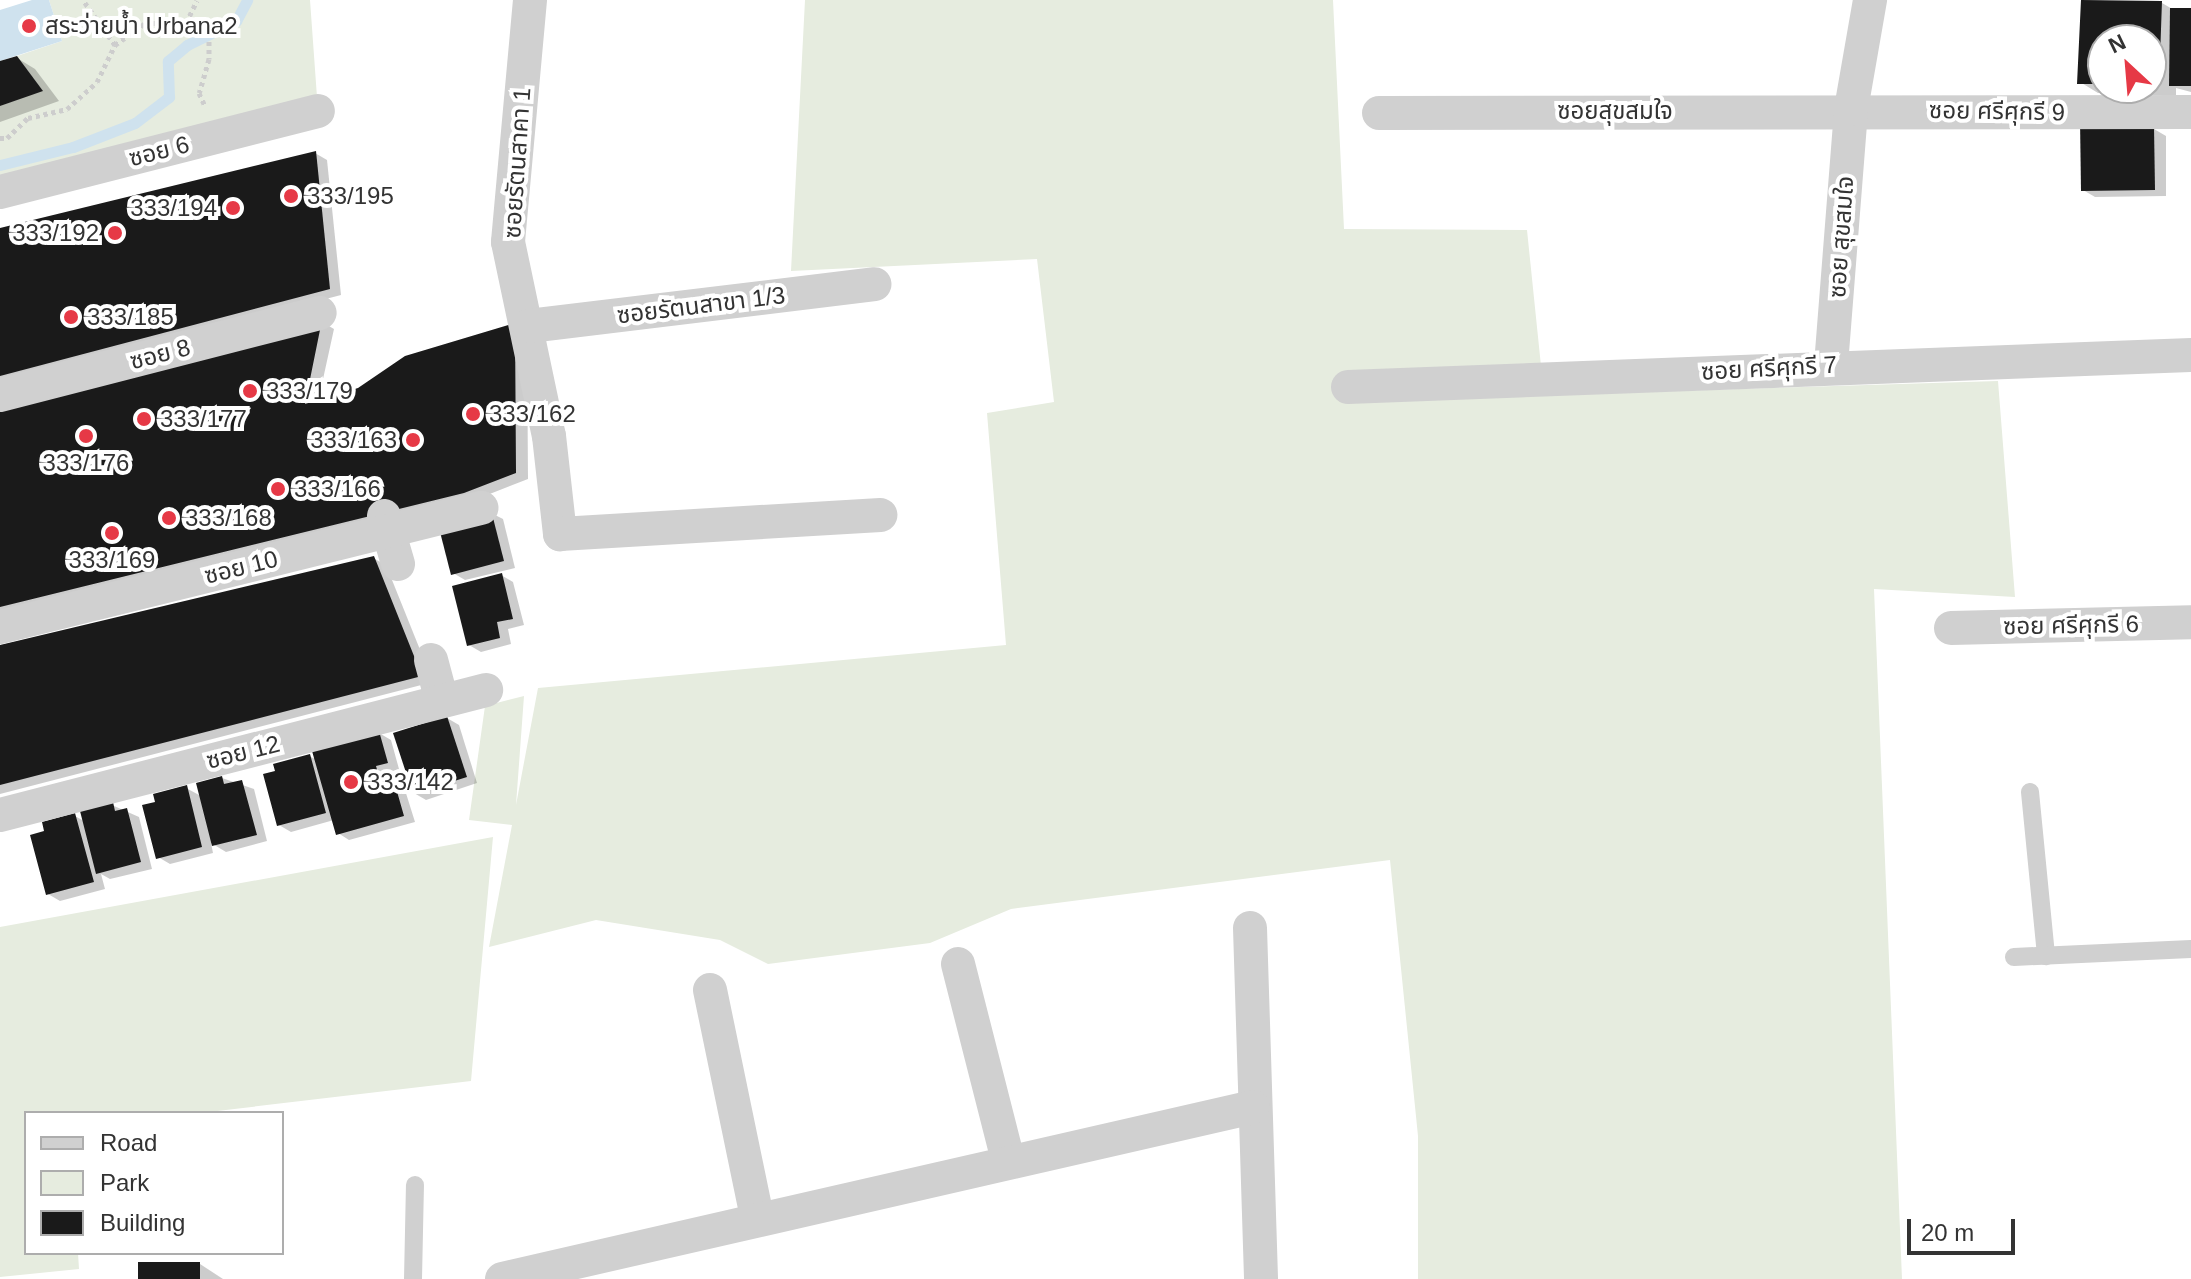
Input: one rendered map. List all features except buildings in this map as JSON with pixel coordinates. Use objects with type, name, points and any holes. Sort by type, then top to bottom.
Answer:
[{"type":"street","name":"ซอยรัตนสาคา 1","points":[[530,0],[508,242],[529,326],[549,436],[554,515],[560,534],[568,537],[880,515]]},
{"type":"street","name":"ซอย สุขสมใจ","points":[[1831,365],[1851,109],[1870,0]]},
{"type":"street","name":"ซอย ศรีศุกรี 9","points":[[1851,109],[2191,112]]},
{"type":"street","name":"ซอยสุขสมใจ","points":[[1379,113],[1851,109]]},
{"type":"street","name":"ซอย 6","points":[[0,192],[318,111]]},
{"type":"street","name":"ซอยรัตนสาขา 1/3","points":[[529,326],[874,284]]},
{"type":"street","name":"ซอย 8","points":[[0,395],[320,313]]},
{"type":"street","name":"ซอย ศรีศุกรี 7","points":[[1348,387],[1831,365],[2191,355]]},
{"type":"street","name":"ซอย 10","points":[[0,627],[386,524],[482,508]]},
{"type":"street","points":[[386,524],[398,564]]},
{"type":"street","name":"ซอย ศรีศุกรี 6","points":[[1951,628],[2191,622]]},
{"type":"street","points":[[431,660],[442,701]]},
{"type":"street","name":"ซอย 12","points":[[0,815],[486,690]]},
{"type":"street","points":[[1250,928],[1253,1107],[1261,1279]]},
{"type":"street","points":[[958,964],[1008,1160]]},
{"type":"street","points":[[710,990],[757,1217]]},
{"type":"street","points":[[502,1279],[757,1217],[1253,1107]]},
{"type":"lane","points":[[2030,792],[2046,956]]},
{"type":"lane","points":[[2014,957],[2191,949]]},
{"type":"lane","points":[[413,1279],[415,1185]]},
{"type":"path","points":[[83,0],[115,45]]},
{"type":"path","points":[[186,23],[197,0]]},
{"type":"path","points":[[0,138],[7,138],[28,118],[67,109],[97,82],[115,45],[145,23],[186,23],[209,34],[209,59],[199,93],[218,137]]},
{"type":"green space","points":[[49,0],[310,0],[318,111],[0,192],[0,106],[42,90],[17,56],[62,41]]},
{"type":"green space","points":[[805,0],[1333,0],[1344,229],[1527,230],[1544,395],[1998,381],[2015,597],[1874,589],[1902,1279],[1418,1279],[1418,1136],[1390,860],[1011,909],[930,943],[768,964],[720,940],[596,920],[489,947],[512,825],[469,820],[485,706],[524,696],[516,805],[538,688],[1006,645],[987,413],[1054,402],[1037,259],[791,271]]},
{"type":"green space","points":[[493,837],[471,1081],[217,1111],[24,1111],[24,1255],[78,1255],[79,1269],[0,1277],[0,927]]},
{"type":"water","name":"สระว่ายน้ำ Urbana2","points":[[32,0],[49,0],[62,41],[0,61],[0,10]]},
{"type":"waterway","points":[[0,165],[73,147],[135,123],[169,97],[168,61],[187,45],[236,21],[247,0]]},
{"type":"place","name":"สระว่ายน้ำ Urbana2","points":[[29,26]]},
{"type":"place","name":"333/195","points":[[291,196]]},
{"type":"place","name":"333/194","points":[[233,208]]},
{"type":"place","name":"333/192","points":[[115,233]]},
{"type":"place","name":"333/185","points":[[71,317]]},
{"type":"place","name":"333/179","points":[[250,391]]},
{"type":"place","name":"333/162","points":[[473,414]]},
{"type":"place","name":"333/177","points":[[144,419]]},
{"type":"place","name":"333/176","points":[[86,436]]},
{"type":"place","name":"333/163","points":[[413,440]]},
{"type":"place","name":"333/166","points":[[278,489]]},
{"type":"place","name":"333/168","points":[[169,518]]},
{"type":"place","name":"333/169","points":[[112,533]]},
{"type":"place","name":"333/142","points":[[351,782]]}]
